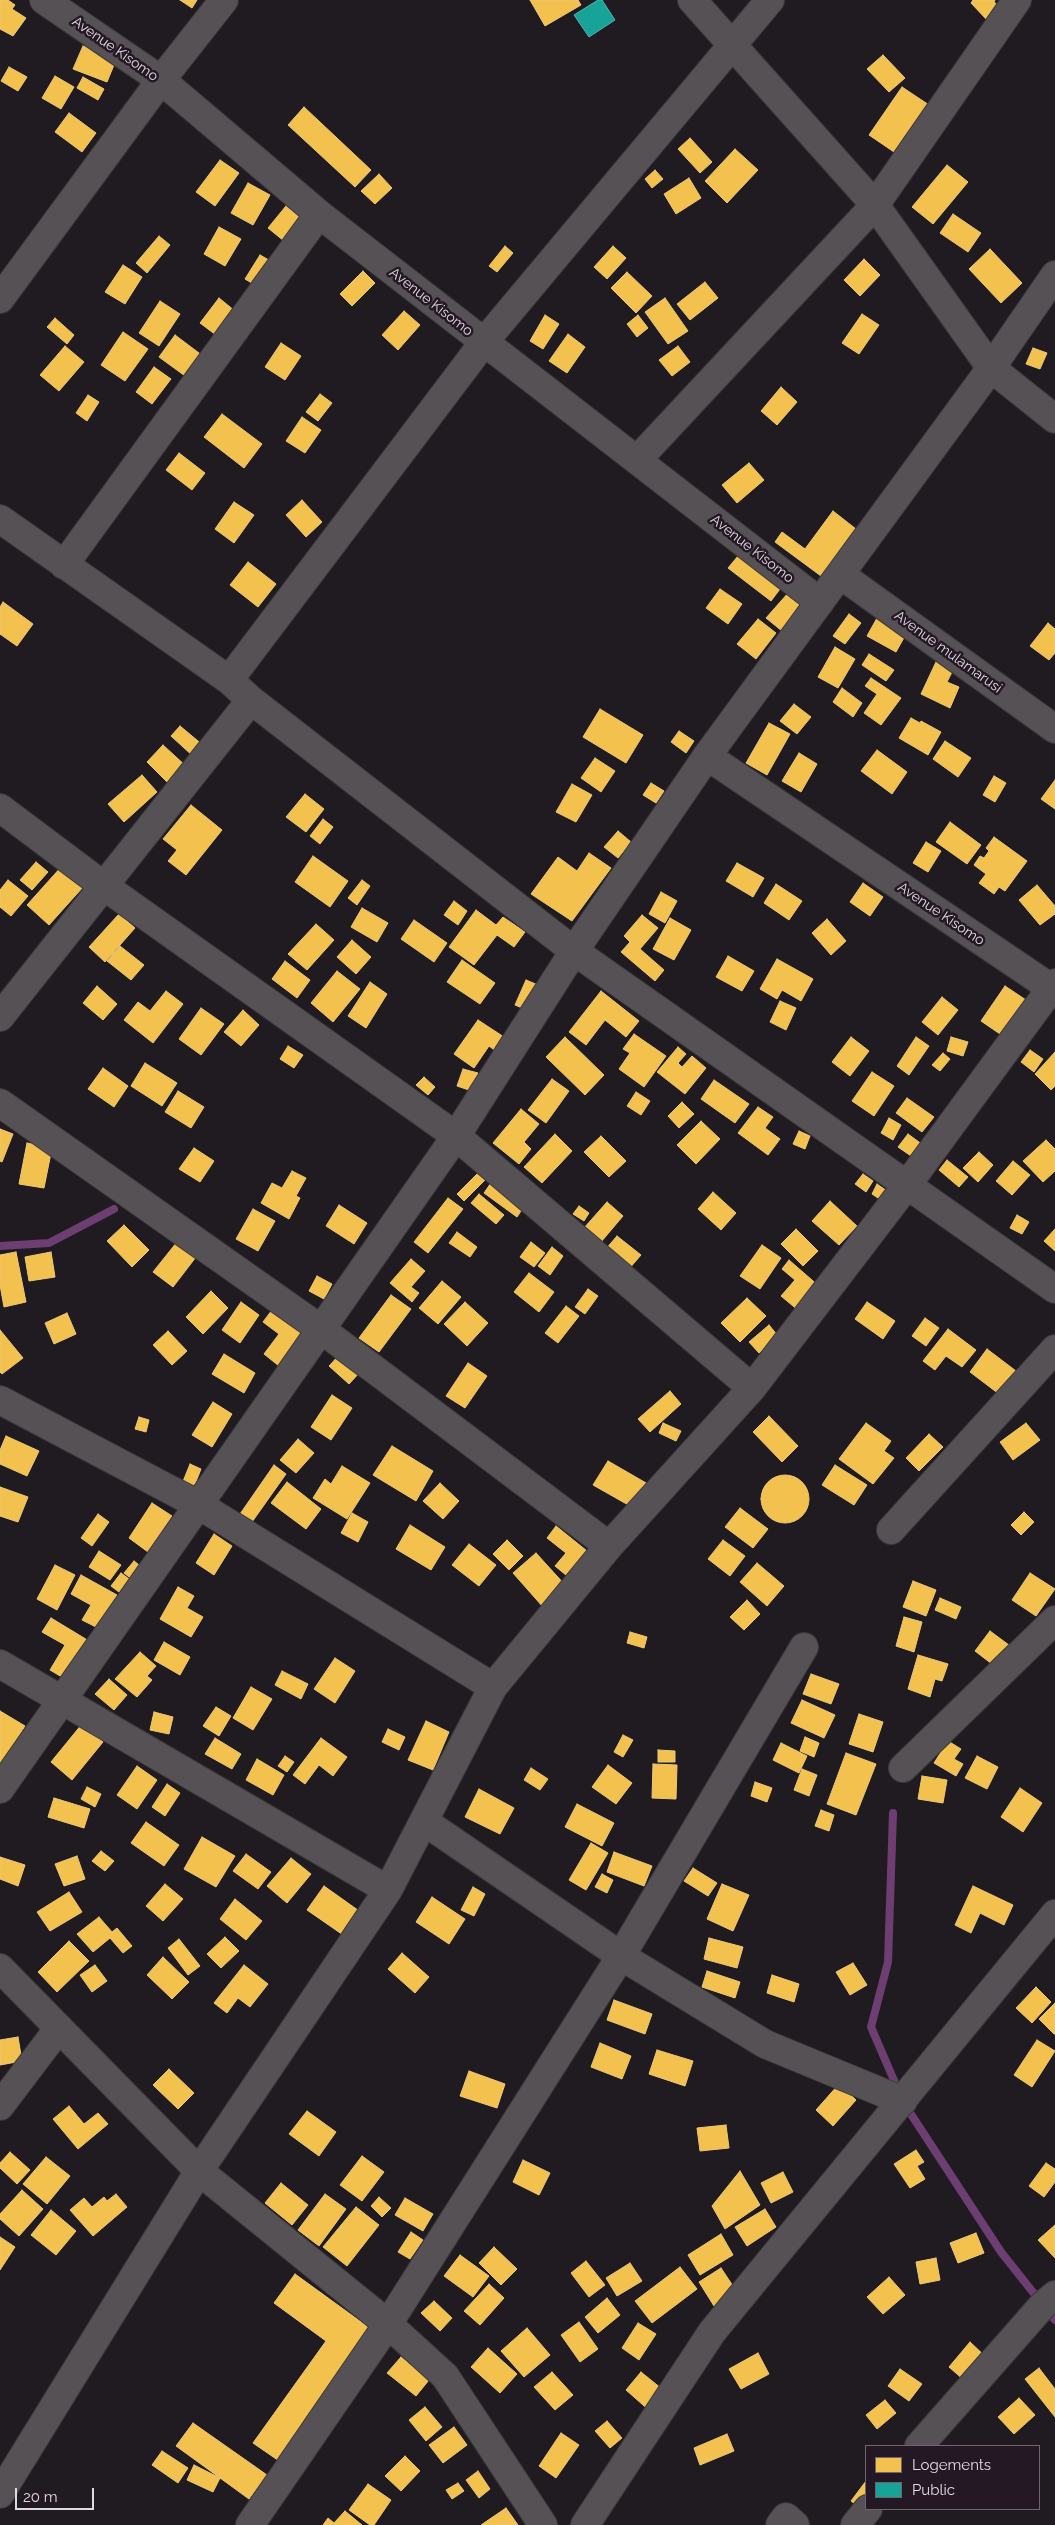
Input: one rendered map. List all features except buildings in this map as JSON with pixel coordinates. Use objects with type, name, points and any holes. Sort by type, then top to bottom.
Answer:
[{"type":"street","name":"Avenue Kisomo","points":[[44,0],[161,80],[319,214],[820,602]]},
{"type":"street","points":[[5,282],[224,0]]},
{"type":"street","points":[[692,0],[875,205],[991,368],[1055,419]]},
{"type":"street","points":[[229,680],[484,342],[770,0]]},
{"type":"street","points":[[637,460],[875,205],[1017,0]]},
{"type":"street","points":[[64,565],[319,214]]},
{"type":"street","points":[[0,1789],[456,1136],[574,951],[707,756],[991,368],[1055,275]]},
{"type":"street","points":[[0,520],[229,680],[251,700],[574,951],[1055,1289]]},
{"type":"street","name":"Avenue mulamarusi","points":[[841,575],[1055,729]]},
{"type":"street","points":[[0,1017],[251,700]]},
{"type":"street","name":"Avenue Kisomo","points":[[707,756],[1053,986]]},
{"type":"street","points":[[0,808],[104,886],[456,1136],[752,1388]]},
{"type":"street","points":[[0,2494],[199,2171],[388,1890],[425,1822],[493,1687],[609,1546],[752,1388],[907,1185],[1053,986]]},
{"type":"street","points":[[0,1103],[322,1330],[609,1546]]},
{"type":"street","points":[[890,1530],[1055,1349]]},
{"type":"street","points":[[0,1400],[199,1505],[493,1687]]},
{"type":"street","points":[[903,1768],[1055,1620]]},
{"type":"street","points":[[250,2525],[388,2324],[621,1956],[804,1647]]},
{"type":"street","points":[[0,1664],[64,1699],[388,1890]]},
{"type":"street","points":[[425,1822],[621,1956],[765,2044],[903,2101]]},
{"type":"street","points":[[585,2525],[712,2332],[1055,1914]]},
{"type":"street","points":[[0,1968],[199,2171],[388,2324],[445,2376],[534,2520]]},
{"type":"street","points":[[0,2106],[59,2028]]},
{"type":"street","points":[[920,2445],[1043,2305],[1055,2296]]},
{"type":"street","points":[[855,2525],[867,2510]]},
{"type":"street","points":[[780,2525],[786,2517],[795,2525]]},
{"type":"waterway","points":[[0,1246],[49,1243],[114,1209]]},
{"type":"waterway","points":[[893,1813],[888,1962],[871,2027],[899,2092]]},
{"type":"waterway","points":[[905,2105],[1001,2252],[1055,2320]]}]
